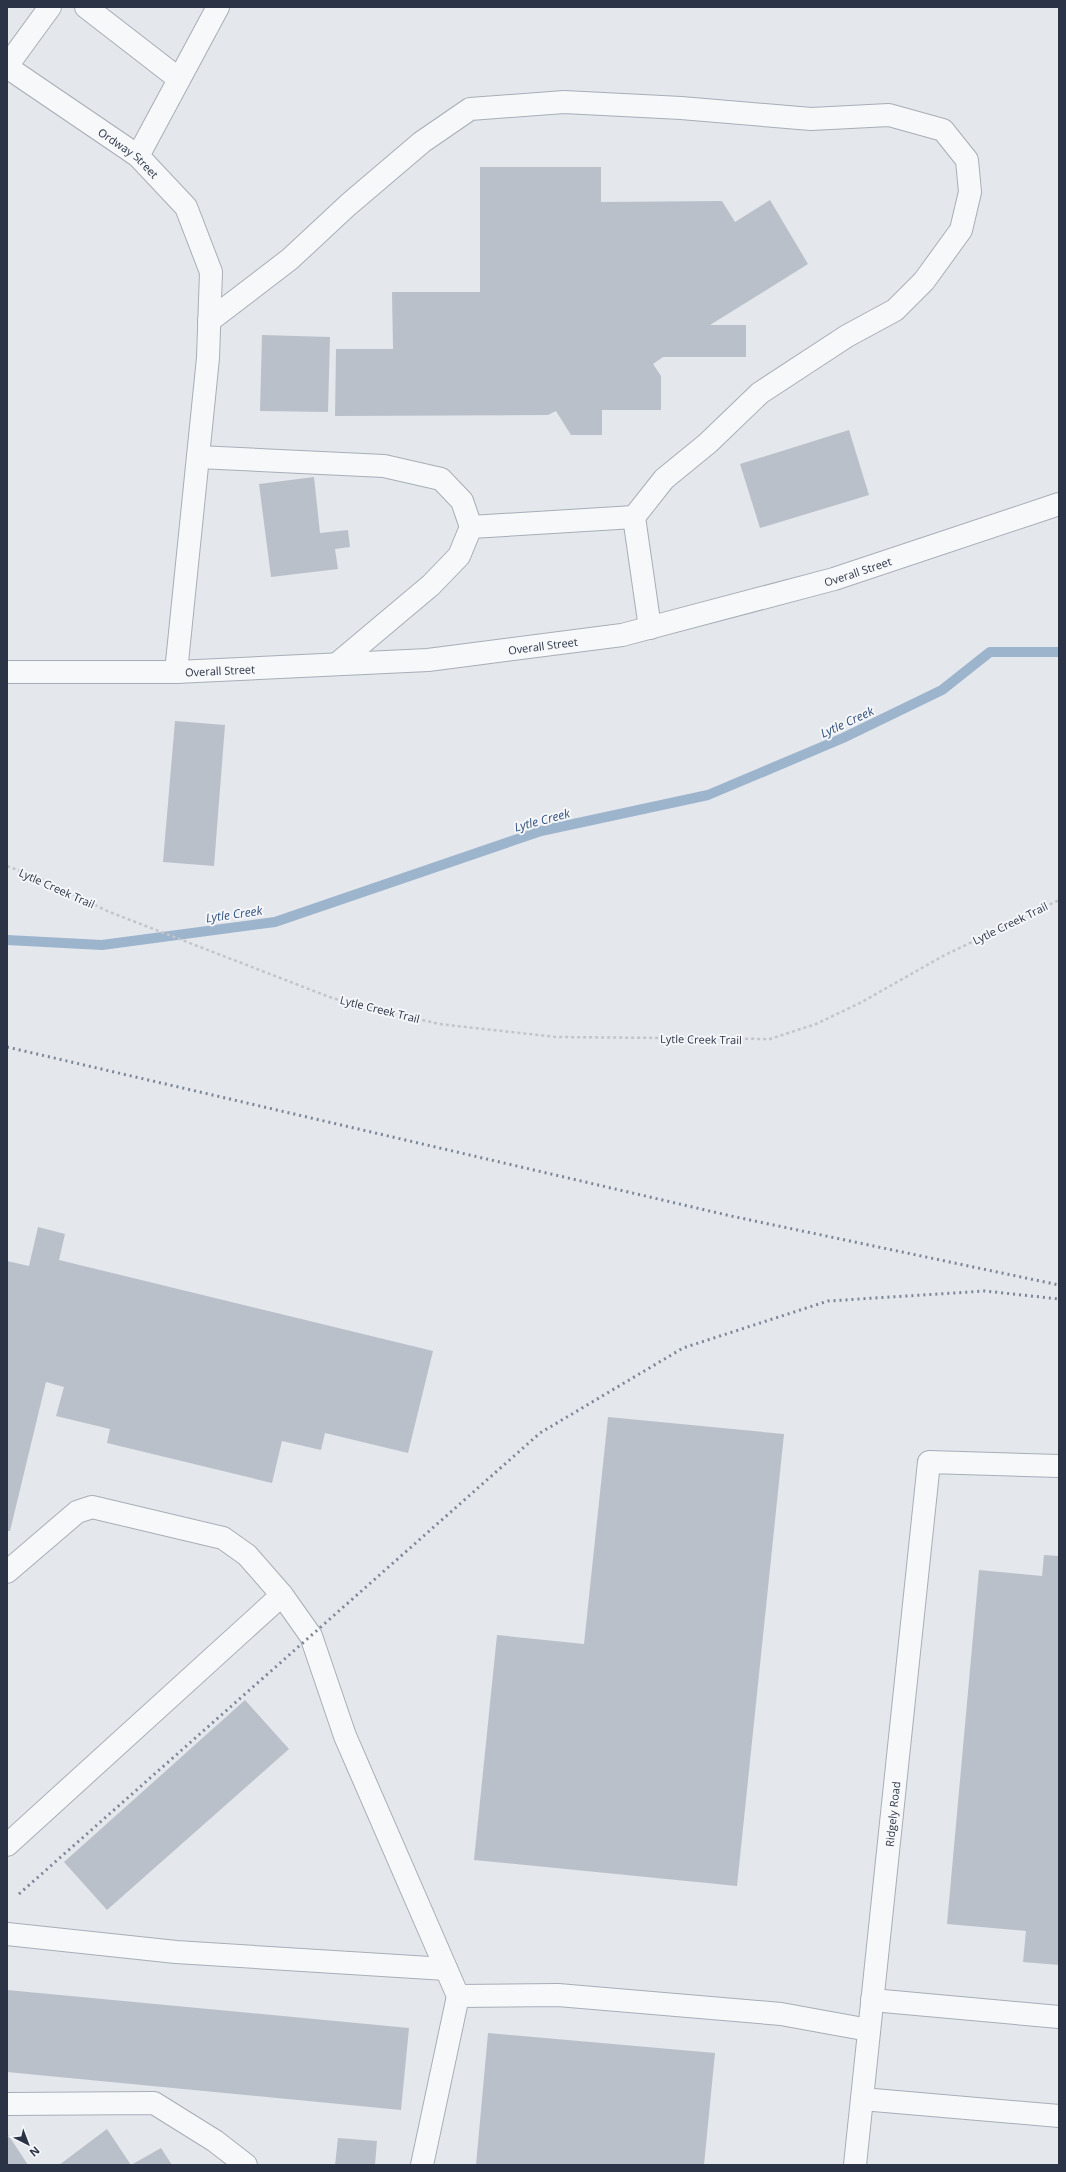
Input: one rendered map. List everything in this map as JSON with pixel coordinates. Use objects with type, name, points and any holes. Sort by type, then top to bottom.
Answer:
[{"type":"street","points":[[7,67],[50,7]]},
{"type":"street","points":[[86,7],[179,79]]},
{"type":"street","points":[[138,156],[218,7]]},
{"type":"street","name":"Ordway Street","points":[[7,67],[138,156],[186,207],[211,272],[209,321]]},
{"type":"street","points":[[176,672],[208,358],[209,321],[290,259],[348,205],[422,142],[470,109],[564,102],[681,108],[811,119],[889,115],[943,130],[967,160],[970,192],[961,230],[924,281],[895,310],[847,336],[760,393],[708,443],[664,479],[634,517],[650,628]]},
{"type":"street","points":[[198,457],[384,466],[441,479],[462,501],[471,527],[459,556],[431,584],[337,664]]},
{"type":"street","name":"Overall Street","points":[[7,672],[176,672],[428,660],[622,635],[834,579],[1059,504]]},
{"type":"street","points":[[471,527],[634,517]]},
{"type":"street","name":"Ridgely Road","points":[[855,2165],[929,1462],[1059,1466]]},
{"type":"street","points":[[7,1572],[77,1512],[92,1507],[223,1538],[247,1556],[282,1595],[311,1636],[345,1736],[458,1996],[422,2165]]},
{"type":"street","points":[[7,1845],[282,1595]]},
{"type":"street","points":[[7,1934],[176,1952],[446,1969]]},
{"type":"street","points":[[458,1996],[558,1995],[741,2010],[781,2014],[869,2030]]},
{"type":"street","points":[[872,2000],[1059,2017]]},
{"type":"street","points":[[862,2099],[1059,2116]]},
{"type":"street","points":[[7,2104],[154,2103],[216,2141],[246,2165]]},
{"type":"path","name":"Lytle Creek Trail","points":[[7,866],[48,882],[107,910],[332,998],[439,1024],[556,1037],[770,1039],[816,1024],[860,1003],[943,956],[1059,900]]},
{"type":"building","points":[[480,167],[601,167],[601,202],[722,201],[735,222],[770,200],[808,264],[710,325],[746,325],[746,357],[663,357],[653,364],[661,376],[661,410],[602,410],[602,435],[571,435],[556,411],[548,415],[335,416],[336,349],[393,349],[392,292],[480,292]]},
{"type":"building","points":[[262,335],[330,337],[328,412],[260,411]]},
{"type":"building","points":[[849,430],[869,495],[760,528],[740,464]]},
{"type":"building","points":[[314,477],[320,533],[348,530],[350,547],[335,549],[338,569],[271,577],[259,484]]},
{"type":"building","points":[[175,721],[225,725],[214,866],[163,862]]},
{"type":"building","points":[[38,1227],[65,1234],[59,1260],[433,1351],[408,1453],[325,1433],[321,1450],[282,1441],[272,1483],[107,1443],[110,1429],[56,1416],[64,1387],[46,1382],[10,1531],[7,1531],[7,1261],[29,1266]]},
{"type":"building","points":[[608,1417],[784,1434],[737,1886],[474,1860],[497,1635],[584,1644]]},
{"type":"building","points":[[1044,1555],[1059,1556],[1059,1965],[1023,1962],[1026,1931],[947,1924],[979,1570],[1042,1576]]},
{"type":"building","points":[[245,1700],[289,1749],[107,1910],[64,1862]]},
{"type":"building","points":[[7,1990],[409,2028],[401,2110],[7,2072]]},
{"type":"building","points":[[488,2033],[715,2053],[704,2165],[476,2165]]},
{"type":"building","points":[[107,2129],[131,2165],[59,2165]]},
{"type":"building","points":[[7,2133],[28,2165],[7,2165]]},
{"type":"building","points":[[338,2138],[377,2141],[375,2165],[335,2165]]},
{"type":"building","points":[[161,2148],[172,2165],[131,2165]]},
{"type":"waterway","name":"Lytle Creek","points":[[7,940],[102,945],[275,922],[541,831],[708,795],[843,738],[942,690],[990,652],[1059,652]]},
{"type":"railway","points":[[7,1047],[731,1216],[1059,1285]]},
{"type":"railway","points":[[19,1894],[540,1433],[683,1348],[828,1301],[985,1291],[1059,1299]]}]
